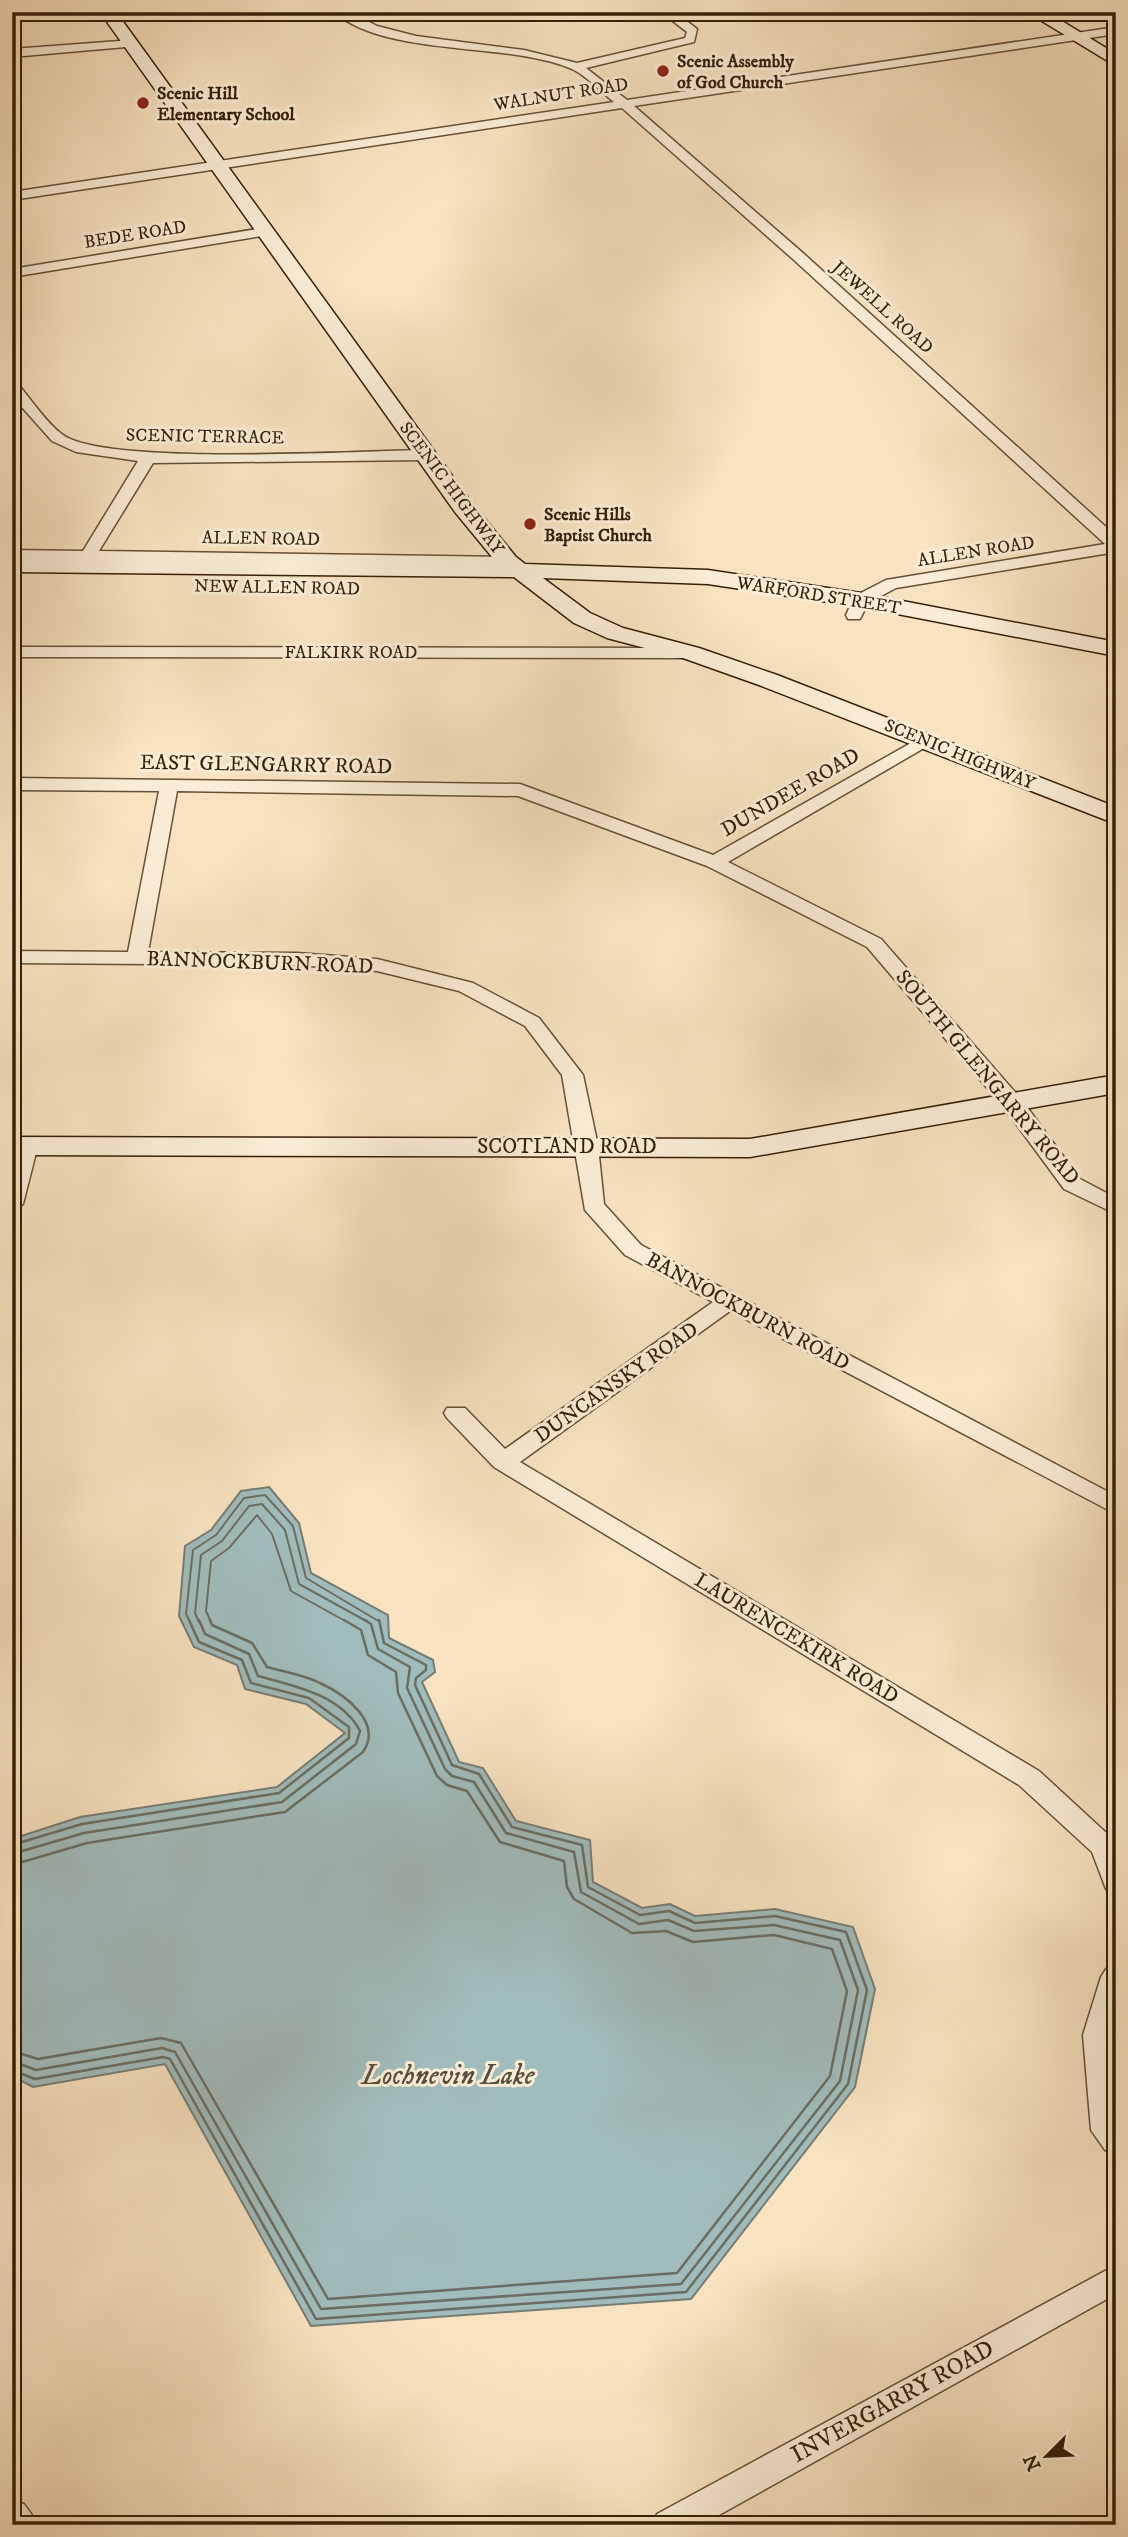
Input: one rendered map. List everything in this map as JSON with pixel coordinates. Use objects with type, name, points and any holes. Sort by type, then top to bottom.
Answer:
[{"type":"street","name":"SCENIC HIGHWAY","points":[[108,12],[425,455],[514,567],[582,618],[615,633],[691,653],[925,740],[1116,816]]},
{"type":"street","points":[[340,12],[373,28],[416,39],[524,54],[577,66],[690,40],[693,31],[667,12]]},
{"type":"street","points":[[1035,12],[1116,61]]},
{"type":"street","name":"WALNUT ROAD","points":[[12,196],[617,98],[1116,30]]},
{"type":"street","points":[[12,53],[133,44]]},
{"type":"street","name":"JEWELL ROAD","points":[[577,66],[799,257],[1116,546]]},
{"type":"street","name":"BEDE ROAD","points":[[12,273],[263,232]]},
{"type":"street","name":"SCENIC TERRACE","points":[[12,386],[57,438],[76,447],[148,458],[425,455]]},
{"type":"street","points":[[89,554],[148,458]]},
{"type":"street","name":"ALLEN ROAD","points":[[858,608],[892,584],[1116,546]]},
{"type":"street","name":"ALLEN ROAD","points":[[12,555],[89,554],[514,567]]},
{"type":"street","name":"NEW ALLEN ROAD","points":[[12,565],[514,567]]},
{"type":"street","name":"WARFORD STREET","points":[[514,567],[708,577],[1116,666]]},
{"type":"street","points":[[708,577],[892,584]]},
{"type":"street","name":"NEW ALLEN ROAD","points":[[12,584],[542,589]]},
{"type":"street","name":"WARFORD STREET","points":[[542,589],[858,608],[1116,649]]},
{"type":"street","name":"FALKIRK ROAD","points":[[12,652],[691,653]]},
{"type":"street","name":"DUNDEE ROAD","points":[[714,862],[925,740]]},
{"type":"street","name":"EAST GLENGARRY ROAD","points":[[12,785],[520,790]]},
{"type":"street","points":[[137,957],[169,785]]},
{"type":"street","name":"SOUTH GLENGARRY ROAD","points":[[520,790],[714,862],[874,943],[1013,1104],[1072,1184],[1116,1207]]},
{"type":"street","name":"BANNOCKBURN ROAD","points":[[12,957],[297,959],[377,965],[466,987],[532,1022],[572,1074],[587,1146],[593,1205],[633,1250],[1116,1506]]},
{"type":"street","name":"SCOTLAND ROAD","points":[[19,1146],[750,1148],[1116,1084]]},
{"type":"street","points":[[12,1204],[19,1146]]},
{"type":"street","name":"DUNCANSKY ROAD","points":[[503,1462],[729,1301]]},
{"type":"street","name":"LAURENCEKIRK ROAD","points":[[456,1413],[503,1462],[1029,1778],[1104,1847],[1116,1882]]},
{"type":"street","points":[[1116,1977],[1098,2035],[1106,2130],[1116,2141]]},
{"type":"street","name":"INVERGARRY ROAD","points":[[669,2525],[1116,2278]]},
{"type":"street","points":[[12,2515],[22,2525]]},
{"type":"water","name":"Lochnevin Lake","points":[[269,1487],[299,1523],[311,1573],[388,1615],[389,1638],[433,1660],[435,1672],[422,1682],[459,1762],[483,1768],[516,1821],[590,1840],[593,1882],[642,1908],[670,1904],[695,1916],[775,1909],[853,1927],[875,1989],[855,2087],[691,2299],[311,2326],[165,2064],[33,2087],[12,2076],[12,1839],[80,1817],[277,1787],[345,1733],[306,1704],[245,1689],[237,1665],[194,1647],[179,1616],[185,1546],[211,1530],[241,1491]]},
{"type":"place","name":"Scenic Assembly of God Church","points":[[663,71]]},
{"type":"place","name":"Scenic Hill Elementary School","points":[[143,103]]},
{"type":"place","name":"Scenic Hills Baptist Church","points":[[530,524]]}]
